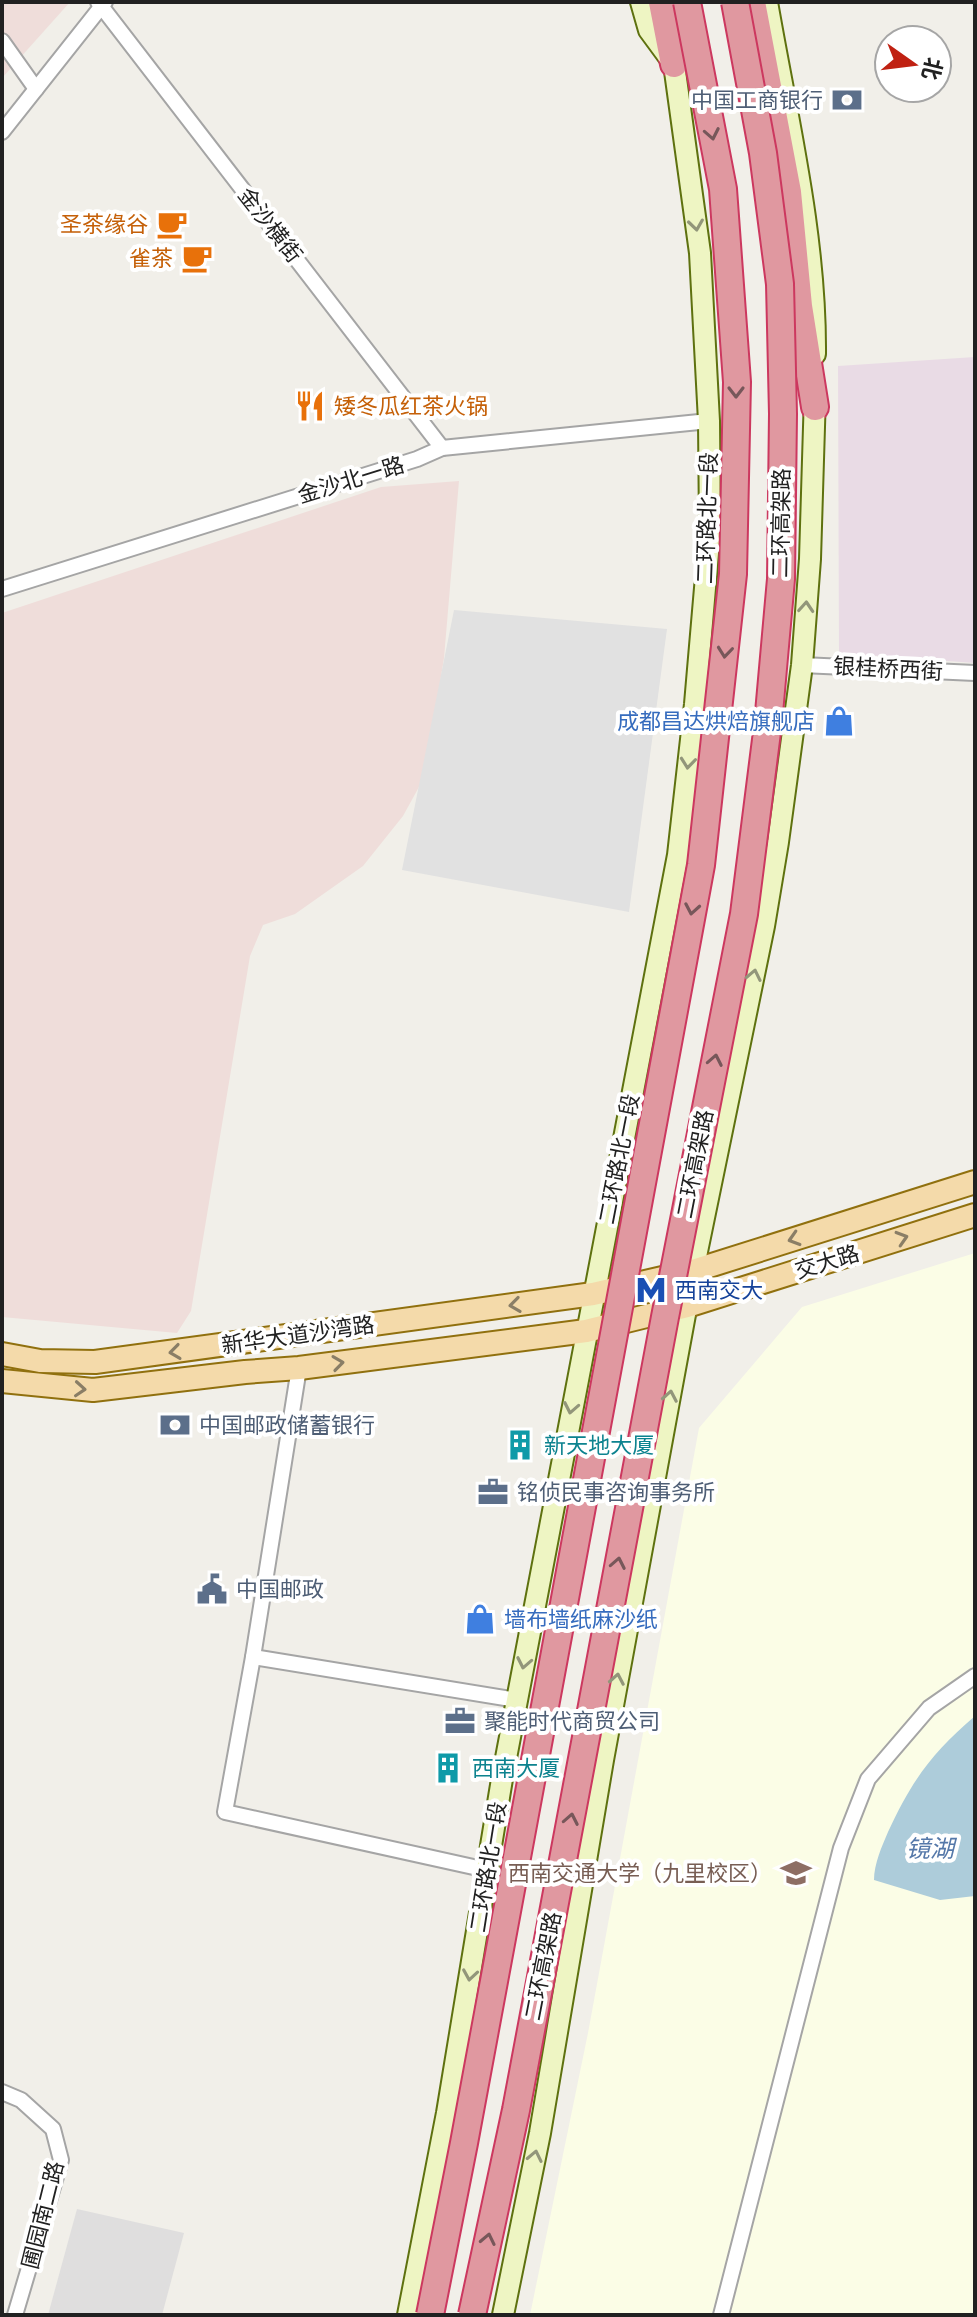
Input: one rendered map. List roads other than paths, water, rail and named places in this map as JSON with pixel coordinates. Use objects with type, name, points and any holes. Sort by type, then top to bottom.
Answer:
[{"type":"highway","points":[[662,2],[674,64]]},
{"type":"highway","name":"二环高架路","points":[[430,2315],[701,865],[732,589],[737,382],[724,204],[687,2]]},
{"type":"highway","name":"二环高架路","points":[[472,2315],[516,2110],[744,914],[768,724],[781,579],[783,414],[780,284],[763,153],[735,2]]},
{"type":"highway","points":[[752,2],[788,192],[799,306],[815,407]]},
{"type":"main road","name":"二环路北一段","points":[[408,2315],[447,2113],[517,1700],[678,855],[695,704],[710,530],[709,421],[700,253],[674,64],[649,30],[641,2]]},
{"type":"main road","points":[[503,2315],[540,2133],[603,1760],[693,1271],[764,926],[802,665],[810,559],[816,324],[802,199],[767,2]]},
{"type":"main road","name":"交大路","points":[[593,1294],[693,1271],[975,1182]]},
{"type":"main road","name":"交大路","points":[[586,1331],[687,1306],[975,1215]]},
{"type":"main road","name":"新华大道沙湾路","points":[[2,1354],[40,1361],[95,1362],[593,1294]]},
{"type":"main road","name":"新华大道沙湾路","points":[[2,1381],[93,1390],[299,1368],[586,1331]]},
{"type":"street","points":[[2,132],[102,4]]},
{"type":"street","name":"金沙横街","points":[[102,4],[442,448]]},
{"type":"street","points":[[2,41],[36,89]]},
{"type":"street","name":"金沙北一路","points":[[2,589],[417,459],[442,448],[709,421]]},
{"type":"street","name":"银桂桥西街","points":[[802,665],[975,673]]},
{"type":"street","points":[[299,1368],[225,1812],[487,1870]]},
{"type":"street","points":[[253,1657],[517,1700]]},
{"type":"street","points":[[721,2315],[841,1848],[868,1779],[929,1708],[975,1676]]},
{"type":"street","name":"圃园南二路","points":[[2,2092],[21,2100],[53,2129],[61,2160],[15,2315]]},
{"type":"water","name":"镜湖","points":[[975,1716],[975,1896],[940,1900],[874,1880],[883,1843],[915,1782],[935,1755]]},
{"type":"place","name":"中国工商银行","points":[[847,100]]},
{"type":"place","name":"圣茶缘谷","points":[[172,224]]},
{"type":"place","name":"雀茶","points":[[197,258]]},
{"type":"place","name":"矮冬瓜红茶火锅","points":[[310,406]]},
{"type":"place","name":"成都昌达烘焙旗舰店","points":[[839,721]]},
{"type":"place","name":"西南交大","points":[[651,1290]]},
{"type":"place","name":"中国邮政储蓄银行","points":[[175,1425]]},
{"type":"place","name":"新天地大厦","points":[[520,1445]]},
{"type":"place","name":"铭侦民事咨询事务所","points":[[493,1492]]},
{"type":"place","name":"中国邮政","points":[[212,1589]]},
{"type":"place","name":"墙布墙纸麻沙纸","points":[[480,1619]]},
{"type":"place","name":"聚能时代商贸公司","points":[[460,1721]]},
{"type":"place","name":"西南大厦","points":[[448,1768]]},
{"type":"place","name":"西南交通大学（九里校区）","points":[[796,1873]]}]
